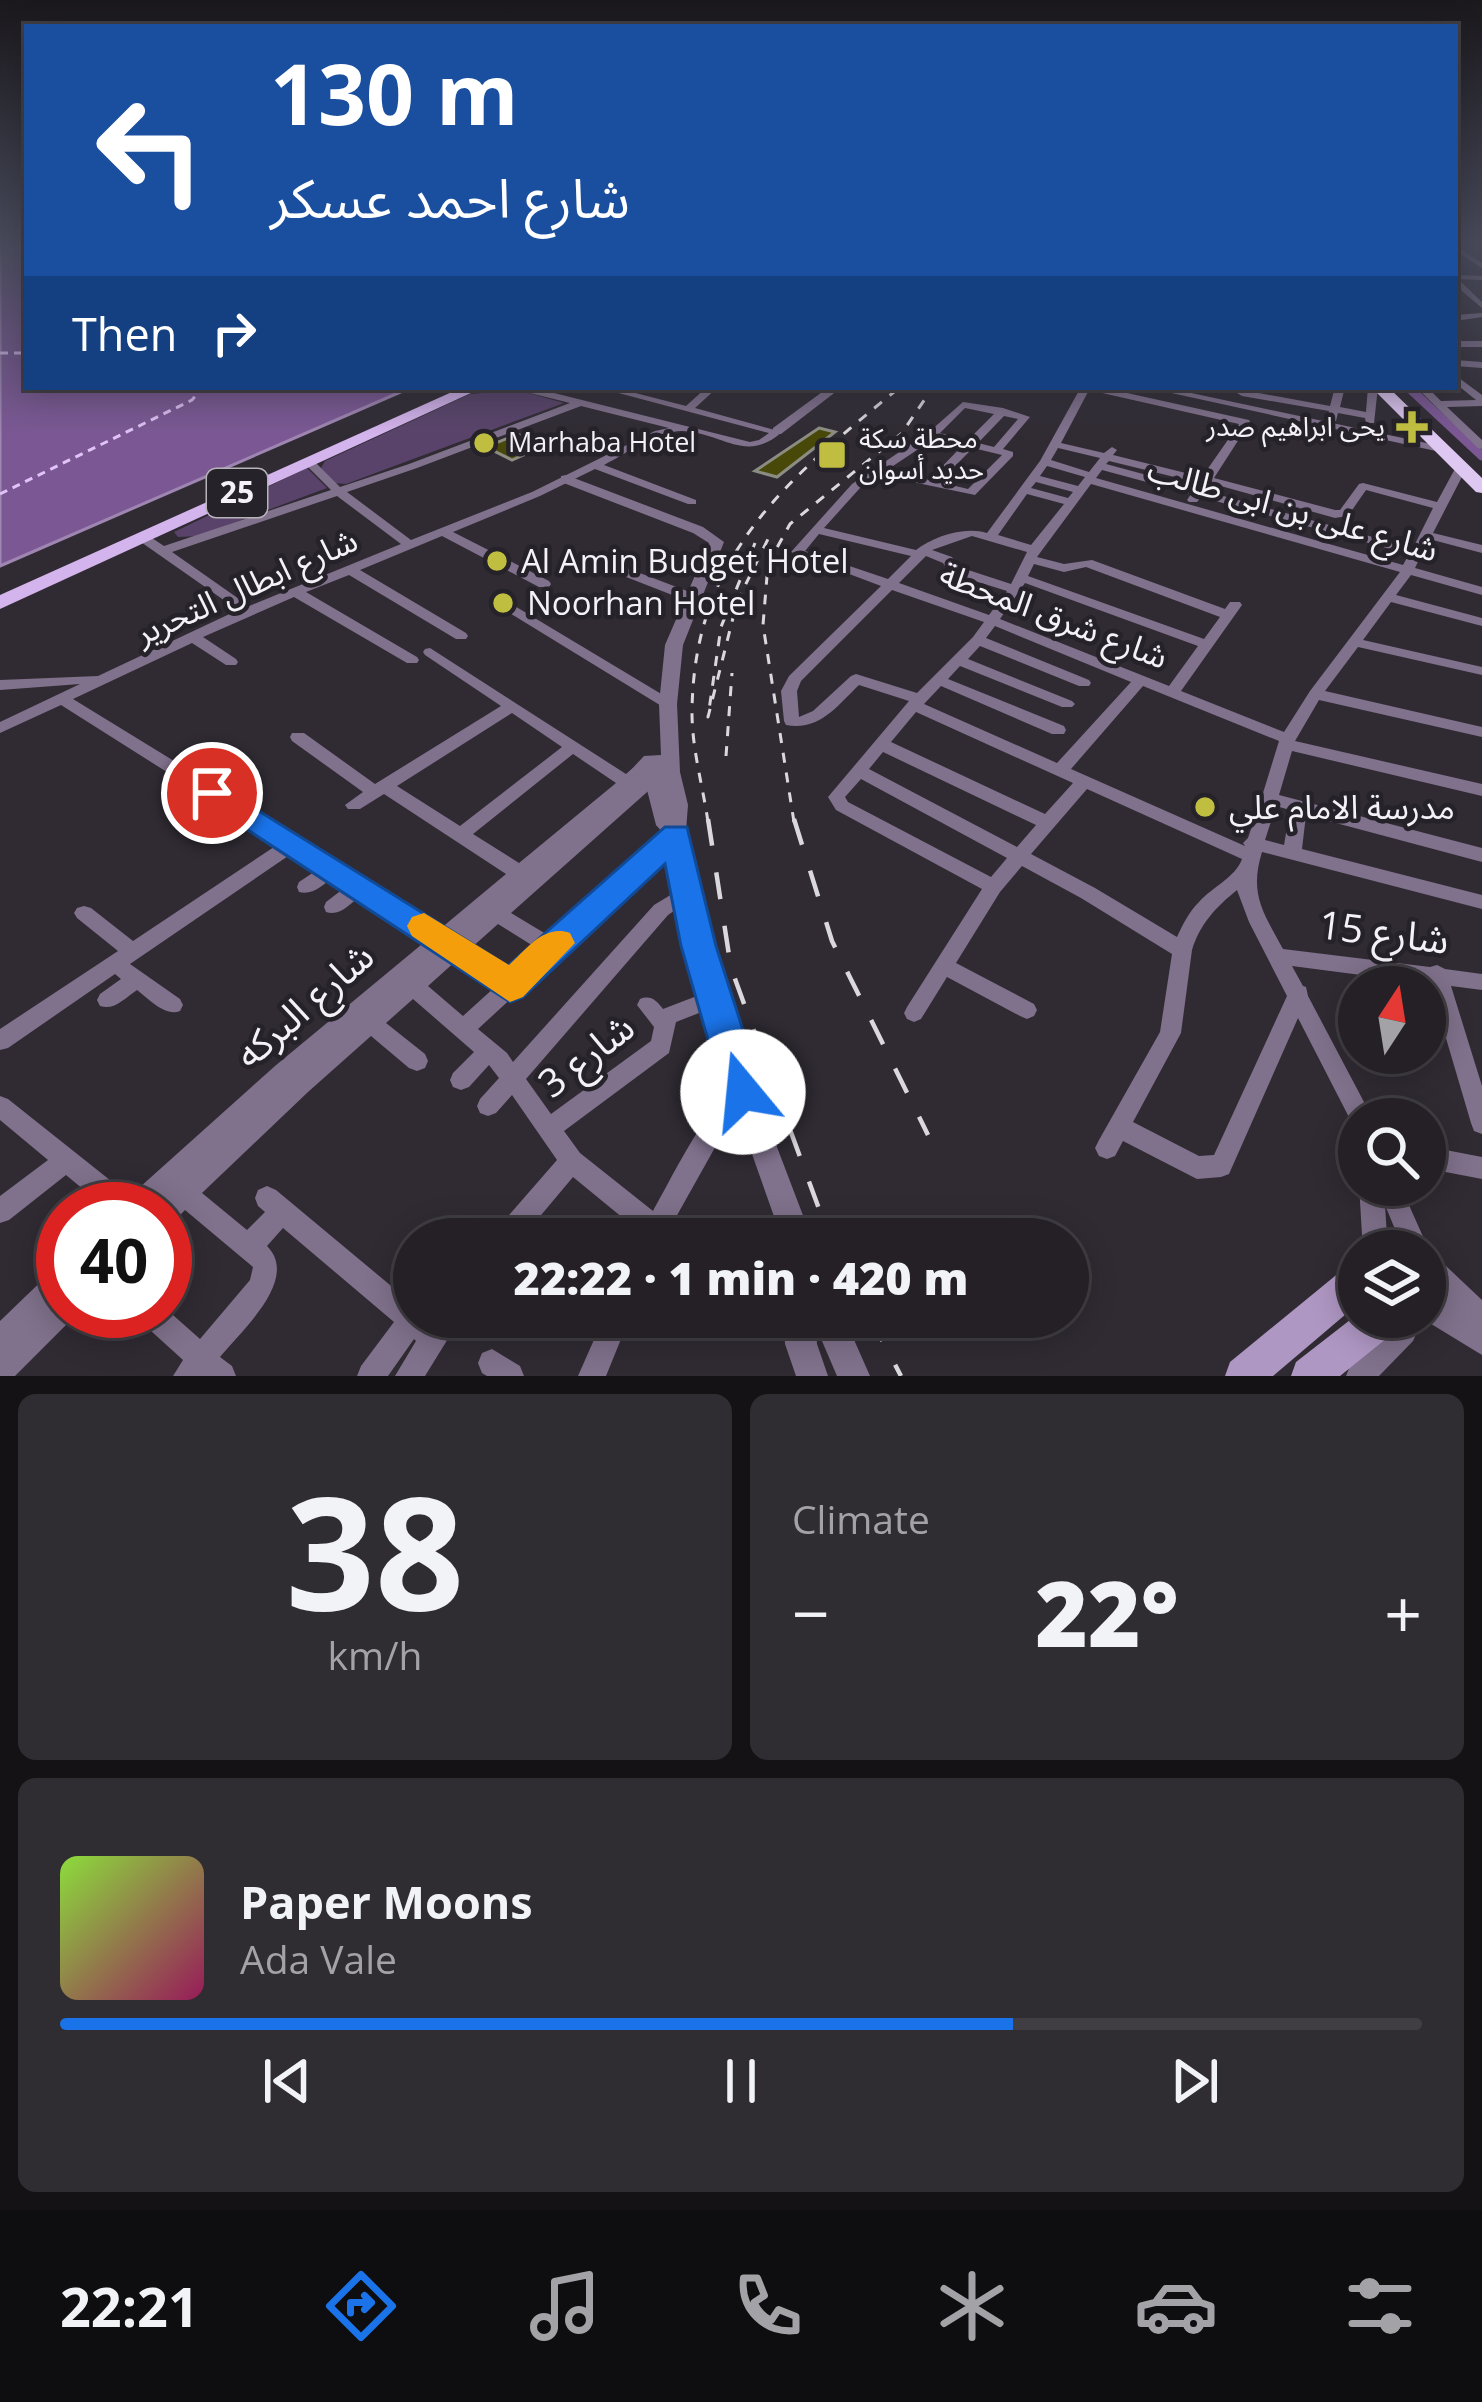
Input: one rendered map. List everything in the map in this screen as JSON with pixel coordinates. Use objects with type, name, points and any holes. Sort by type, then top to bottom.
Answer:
[{"type":"highway","points":[[1379,390],[1476,481],[1443,498]]},
{"type":"main road","name":"25","points":[[0,593],[393,416],[463,390]]},
{"type":"main road","name":"25","points":[[0,603],[421,414],[464,390]]},
{"type":"main road","points":[[393,416],[398,420],[421,414]]},
{"type":"main road","points":[[1244,1376],[1338,1298]]},
{"type":"main road","points":[[1310,1376],[1358,1338]]},
{"type":"street","points":[[1459,343],[1482,344]]},
{"type":"street","points":[[1459,343],[1482,356]]},
{"type":"street","points":[[1458,381],[1482,401]]},
{"type":"street","points":[[516,390],[754,445],[832,390]]},
{"type":"street","points":[[617,390],[777,431]]},
{"type":"street","points":[[689,408],[710,390]]},
{"type":"street","points":[[969,399],[979,390]]},
{"type":"street","points":[[991,536],[1045,462],[1085,390]]},
{"type":"street","points":[[1101,390],[1245,422],[1203,484],[1192,514]]},
{"type":"street","points":[[1169,390],[1445,450]]},
{"type":"street","points":[[1232,406],[1244,390],[1371,416]]},
{"type":"street","points":[[1330,428],[1339,390]]},
{"type":"street","points":[[1368,436],[1375,390]]},
{"type":"street","points":[[1424,390],[1482,446]]},
{"type":"street","points":[[1439,404],[1482,401]]},
{"type":"street","points":[[162,551],[580,402]]},
{"type":"street","points":[[880,472],[975,492],[1025,417],[966,404],[933,434],[856,486],[816,530],[948,560],[954,570],[1017,583],[1205,644]]},
{"type":"street","points":[[931,484],[1004,411]]},
{"type":"street","name":"شارع ابطال التحرير","points":[[517,500],[660,422]]},
{"type":"street","name":"شارع ابطال التحرير","points":[[6,723],[248,611],[566,479],[659,434],[683,428]]},
{"type":"street","points":[[933,434],[1002,451]]},
{"type":"street","points":[[1054,444],[1092,476]]},
{"type":"street","points":[[309,461],[338,491],[410,545]]},
{"type":"street","points":[[1045,462],[1092,476]]},
{"type":"street","points":[[595,465],[692,502]]},
{"type":"street","points":[[1024,490],[1092,476]]},
{"type":"street","points":[[993,887],[842,806],[837,795],[994,620],[1032,554],[1092,476]]},
{"type":"street","points":[[1034,478],[1092,476],[1203,484],[1335,514],[1345,513],[1363,485],[1443,498],[1476,481]]},
{"type":"street","name":"شارع على بن ابى طالب","points":[[1092,476],[1192,514],[1297,538],[1482,591]]},
{"type":"street","points":[[566,479],[709,535],[718,545],[690,597],[674,645],[669,712],[650,777],[666,825],[675,833],[715,998],[789,1218]]},
{"type":"street","points":[[1203,484],[1307,522],[1418,553]]},
{"type":"street","points":[[1352,1098],[1252,906],[1249,857],[1287,742],[1315,694],[1418,553],[1443,498]]},
{"type":"street","points":[[1297,538],[1307,522]]},
{"type":"street","name":"شارع شرق المحطة","points":[[816,530],[797,552],[994,620],[1287,742],[1482,790]]},
{"type":"street","points":[[442,532],[544,584]]},
{"type":"street","points":[[1172,693],[1232,610],[1087,563],[1064,568],[991,536],[961,533],[919,553],[792,682],[792,721],[811,721],[856,679],[917,702],[1249,857],[1292,853],[1482,902]]},
{"type":"street","points":[[1426,535],[1482,549]]},
{"type":"street","points":[[142,537],[248,611]]},
{"type":"street","points":[[603,563],[690,597]]},
{"type":"street","points":[[349,569],[461,635]]},
{"type":"street","points":[[295,591],[412,660]]},
{"type":"street","points":[[1389,596],[1482,622]]},
{"type":"street","points":[[512,610],[669,712]]},
{"type":"street","points":[[193,637],[231,662]]},
{"type":"street","points":[[978,640],[1084,683]]},
{"type":"street","points":[[1355,642],[1482,671]]},
{"type":"street","points":[[430,652],[573,746],[650,777]]},
{"type":"street","points":[[958,660],[1067,704]]},
{"type":"street","points":[[0,685],[106,678]]},
{"type":"street","points":[[939,680],[1058,730]]},
{"type":"street","points":[[1060,770],[1141,680]]},
{"type":"street","points":[[1315,694],[1482,732]]},
{"type":"street","points":[[62,699],[361,885],[510,986]]},
{"type":"street","points":[[355,806],[512,706]]},
{"type":"street","points":[[298,737],[518,872]]},
{"type":"street","points":[[881,743],[1048,823]]},
{"type":"street","points":[[460,835],[573,746]]},
{"type":"street","points":[[858,770],[1183,950]]},
{"type":"street","name":"شارع البركه","points":[[192,1187],[413,986],[518,872],[650,777]]},
{"type":"street","name":"شارع البركه","points":[[161,1182],[284,1073],[449,943],[496,913],[650,777]]},
{"type":"street","points":[[914,1013],[993,887],[1084,781]]},
{"type":"street","points":[[185,809],[212,793]]},
{"type":"street","points":[[1266,798],[1482,855]]},
{"type":"street","points":[[202,824],[233,806]]},
{"type":"street","points":[[1292,853],[1300,807]]},
{"type":"street","points":[[225,836],[253,818]]},
{"type":"street","points":[[464,1029],[675,833]]},
{"type":"street","points":[[0,1041],[294,843]]},
{"type":"street","points":[[1249,857],[1190,924],[1170,1033],[1113,1137],[1197,1168],[1221,1166],[1299,993]]},
{"type":"street","points":[[306,887],[333,868]]},
{"type":"street","points":[[333,907],[361,885]]},
{"type":"street","points":[[488,1106],[661,910],[687,892]]},
{"type":"street","points":[[84,913],[136,979],[173,1005]]},
{"type":"street","points":[[496,913],[552,948]]},
{"type":"street","name":"شارع 15","points":[[1278,956],[1372,966]]},
{"type":"street","points":[[944,967],[1027,1010]]},
{"type":"street","name":"شارع 15","points":[[1446,975],[1482,982]]},
{"type":"street","points":[[107,1000],[136,979]]},
{"type":"street","points":[[413,986],[489,1051],[514,1078],[572,1161],[637,1218]]},
{"type":"street","name":"شارع 3","points":[[548,1130],[661,1046],[666,1036],[663,1023],[669,1015],[715,998]]},
{"type":"street","points":[[1446,1002],[1480,1112]]},
{"type":"street","points":[[646,1005],[663,1023]]},
{"type":"street","points":[[371,1024],[417,1061]]},
{"type":"street","points":[[461,1080],[489,1051]]},
{"type":"street","points":[[666,1218],[714,1127],[743,1092]]},
{"type":"street","points":[[0,1106],[95,1182]]},
{"type":"street","points":[[0,1211],[67,1160]]},
{"type":"street","points":[[523,1218],[572,1161]]},
{"type":"street","points":[[1446,1161],[1482,1168]]},
{"type":"street","points":[[174,1338],[204,1370],[263,1282],[256,1254],[275,1204],[393,1297]]},
{"type":"street","points":[[192,1214],[256,1254]]},
{"type":"street","points":[[1446,1283],[1482,1318]]},
{"type":"street","points":[[0,1339],[36,1304]]},
{"type":"street","points":[[1446,1318],[1482,1342]]},
{"type":"street","points":[[0,1372],[36,1337]]},
{"type":"street","points":[[371,1376],[413,1338]]},
{"type":"street","points":[[410,1376],[423,1338]]},
{"type":"street","points":[[592,1376],[608,1338]]},
{"type":"street","points":[[801,1338],[812,1376]]},
{"type":"street","points":[[837,1338],[854,1376]]},
{"type":"street","points":[[1360,1376],[1397,1338]]},
{"type":"shaded area","points":[[0,308],[24,308],[24,390],[405,390],[0,566]]},
{"type":"shaded area","points":[[518,390],[564,403],[346,484],[333,483],[321,468],[325,461],[470,394]]},
{"type":"shaded area","points":[[307,468],[327,488],[198,536],[178,537],[174,532]]},
{"type":"building","name":"محطة سكة حديد أسوان","points":[[819,428],[835,432],[777,477],[755,471]]},
{"type":"building","name":"Marhaba Hotel","points":[[518,434],[539,448],[512,460],[486,447]]},
{"type":"waterway","points":[[1411,390],[1482,456]]},
{"type":"ferry route","points":[[0,353],[24,353]]},
{"type":"ferry route","points":[[0,494],[192,400],[200,390]]},
{"type":"railway","points":[[708,822],[692,713],[697,657],[709,608],[754,525],[820,454],[896,390]]},
{"type":"railway","points":[[794,822],[763,625],[768,564],[790,524],[902,433],[931,390]]},
{"type":"railway","points":[[755,543],[721,627],[708,717],[737,602],[768,539]]},
{"type":"railway","points":[[726,756],[732,673]]},
{"type":"railway","points":[[708,819],[731,968],[822,1218]]},
{"type":"railway","points":[[794,819],[832,941],[928,1135]]},
{"type":"railway","points":[[881,1338],[901,1376]]},
{"type":"slow traffic","points":[[424,926],[510,986],[558,943]]},
{"type":"place","name":"يحى ابراهيم صدر","points":[[1412,427]]},
{"type":"place","name":"Marhaba Hotel","points":[[484,443]]},
{"type":"place","name":"محطة سكة حديد أسوان","points":[[832,455]]},
{"type":"place","name":"Al Amin Budget Hotel","points":[[497,561]]},
{"type":"place","name":"Noorhan Hotel","points":[[503,603]]},
{"type":"place","name":"مدرسة الامام علي","points":[[1205,807]]},
{"type":"route","points":[[212,793],[361,885],[510,986],[676,836],[698,946],[743,1092]]}]
